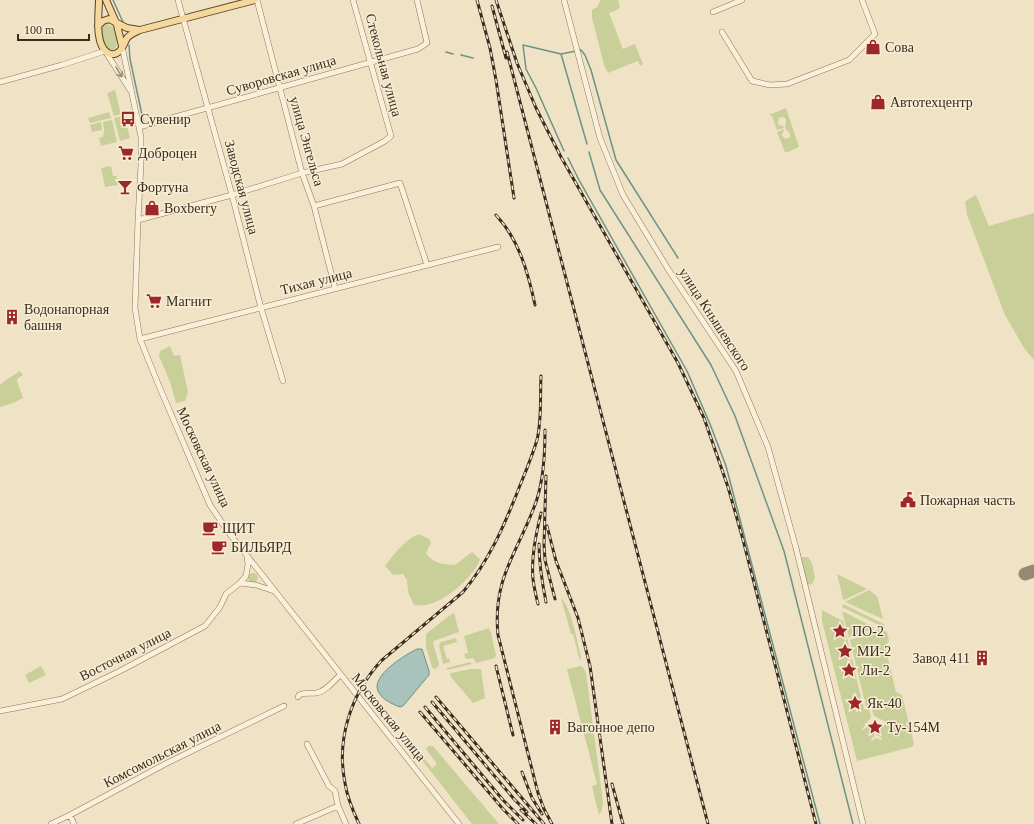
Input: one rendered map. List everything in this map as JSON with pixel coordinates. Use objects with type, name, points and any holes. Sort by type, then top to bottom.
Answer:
[{"type":"main road","name":"Московская улица","points":[[99,0],[98,26],[100,41],[105,51]]},
{"type":"main road","name":"Московская улица","points":[[106,0],[115,22],[122,46]]},
{"type":"main road","points":[[105,51],[109,54],[117,54],[128,37],[140,30],[256,0]]},
{"type":"main road","points":[[98,26],[107,19],[127,28],[140,30]]},
{"type":"street","name":"Заводская улица","points":[[178,0],[232,194],[261,308],[283,381]]},
{"type":"street","name":"улица Энгельса","points":[[256,0],[302,173],[314,206],[335,288]]},
{"type":"street","name":"Стекольная улица","points":[[302,173],[342,164],[385,142],[391,136],[354,0]]},
{"type":"street","name":"Суворовская улица","points":[[139,127],[418,49],[427,43],[417,0]]},
{"type":"street","name":"улица Кнышевского","points":[[564,0],[600,138],[623,195],[668,269],[736,371],[768,447],[796,548],[863,824]]},
{"type":"street","points":[[713,12],[742,0]]},
{"type":"street","points":[[722,32],[752,81],[770,85],[787,84],[849,60],[875,34],[862,0]]},
{"type":"street","name":"Московская улица","points":[[122,46],[139,127],[141,164],[135,308],[140,339],[210,505],[229,533],[459,824]]},
{"type":"street","points":[[0,82],[62,66],[105,51]]},
{"type":"street","name":"Московская улица","points":[[105,51],[132,95]]},
{"type":"street","points":[[138,220],[302,173]]},
{"type":"street","points":[[314,206],[400,183],[427,265]]},
{"type":"street","name":"Тихая улица","points":[[140,339],[498,247]]},
{"type":"street","points":[[240,583],[246,576],[248,564],[247,556]]},
{"type":"street","points":[[256,585],[259,584],[264,576]]},
{"type":"street","points":[[240,583],[256,585],[275,591]]},
{"type":"street","name":"Восточная улица","points":[[0,711],[62,699],[185,638],[204,626],[220,607],[226,594],[240,583]]},
{"type":"street","points":[[298,697],[303,693],[318,693],[330,685],[340,675]]},
{"type":"street","name":"Комсомольская улица","points":[[51,824],[167,763],[284,706]]},
{"type":"street","points":[[307,744],[329,786],[335,791],[338,806],[346,824]]},
{"type":"street","points":[[296,824],[338,806]]},
{"type":"street","points":[[70,815],[74,824]]},
{"type":"green space","points":[[601,0],[618,0],[620,7],[609,13],[623,49],[635,44],[643,64],[640,66],[638,61],[608,73],[604,65],[592,18],[592,10],[597,7]]},
{"type":"green space","points":[[107,24],[113,27],[116,37],[117,43],[113,51],[107,48],[101,34],[102,27]]},
{"type":"green space","points":[[115,90],[121,114],[114,116],[107,93]]},
{"type":"green space","points":[[786,108],[799,147],[788,152],[785,152],[777,132],[784,129],[782,136],[786,139],[790,137],[790,133],[786,130],[786,119],[783,117],[779,118],[779,125],[783,126],[784,128],[777,130],[772,116],[769,115]]},
{"type":"green space","points":[[109,112],[111,118],[90,123],[88,118]]},
{"type":"green space","points":[[124,116],[130,138],[120,141],[114,118]]},
{"type":"green space","points":[[112,120],[117,142],[101,146],[99,138],[103,137],[103,122]]},
{"type":"green space","points":[[101,122],[102,130],[92,132],[90,125]]},
{"type":"green space","points":[[111,166],[113,176],[117,176],[118,185],[105,187],[101,168]]},
{"type":"green space","points":[[976,195],[989,226],[1034,213],[1034,360],[1024,348],[1005,315],[967,215],[965,202]]},
{"type":"green space","points":[[170,346],[174,356],[180,355],[188,392],[185,401],[176,403],[170,382],[159,356],[160,351]]},
{"type":"green space","points":[[20,371],[23,375],[18,378],[17,381],[23,398],[0,407],[0,385]]},
{"type":"green space","points":[[419,534],[429,539],[431,543],[426,553],[429,557],[442,564],[455,565],[472,552],[480,559],[472,572],[460,586],[444,598],[428,605],[414,605],[408,592],[407,580],[403,574],[393,575],[385,566],[404,543]]},
{"type":"green space","points":[[802,557],[808,557],[812,563],[815,578],[812,584],[807,585],[801,559]]},
{"type":"green space","points":[[253,573],[258,578],[253,583],[248,578]]},
{"type":"green space","points":[[837,574],[867,589],[844,600]]},
{"type":"green space","points":[[869,590],[877,596],[883,619],[845,602]]},
{"type":"green space","points":[[561,598],[565,603],[574,626],[581,657],[580,661],[573,634],[571,634]]},
{"type":"green space","points":[[843,604],[884,624],[885,628],[842,607]]},
{"type":"green space","points":[[822,610],[843,621],[854,667],[851,667],[847,659],[847,668],[843,669],[841,667],[841,672],[848,670],[851,679],[851,670],[854,668],[861,697],[859,698],[860,701],[856,702],[852,695],[853,703],[849,704],[850,706],[854,705],[856,712],[858,712],[857,704],[863,704],[864,709],[869,709],[871,717],[862,729],[863,730],[872,723],[873,726],[871,727],[875,735],[871,739],[872,741],[876,738],[881,740],[882,738],[877,735],[878,725],[875,723],[888,723],[874,716],[870,704],[866,707],[850,640],[878,629],[887,632],[889,641],[885,646],[896,692],[902,695],[914,744],[912,747],[857,761],[822,621]]},
{"type":"green space","points":[[842,611],[875,628],[849,638]]},
{"type":"green space","points":[[454,613],[459,632],[434,641],[433,643],[439,664],[438,667],[434,669],[426,647],[426,634]]},
{"type":"green space","points":[[489,628],[496,655],[495,658],[476,663],[473,658],[466,659],[464,654],[468,653],[464,636]]},
{"type":"green space","points":[[456,638],[457,642],[443,646],[447,659],[449,658],[450,662],[443,664],[439,645],[441,642]]},
{"type":"green space","points":[[470,662],[472,664],[447,670],[447,668]]},
{"type":"green space","points":[[41,666],[46,675],[29,683],[25,675]]},
{"type":"green space","points":[[581,666],[586,673],[603,802],[602,810],[599,815],[592,786],[597,784],[567,669]]},
{"type":"green space","points":[[470,669],[481,669],[485,698],[473,703],[450,676],[451,673]]},
{"type":"green space","points":[[428,746],[433,746],[499,824],[472,824],[414,750],[416,749],[432,768],[437,764],[426,749]]},
{"type":"water","points":[[417,649],[422,649],[429,675],[403,706],[400,707],[386,700],[380,694],[377,687],[378,681],[386,670],[392,665]]},
{"type":"waterway","points":[[113,0],[123,22]]},
{"type":"waterway","points":[[129,45],[130,59],[144,124]]},
{"type":"waterway","points":[[564,151],[526,69],[523,45],[561,54],[581,50],[585,55],[591,70],[616,160],[678,258]]},
{"type":"waterway","points":[[446,52],[453,54]]},
{"type":"waterway","points":[[561,54],[587,144]]},
{"type":"waterway","points":[[461,55],[473,58]]},
{"type":"waterway","points":[[589,152],[600,190],[711,365],[735,416],[784,551],[853,824]]},
{"type":"waterway","points":[[568,158],[687,371],[726,466],[820,824]]},
{"type":"taxiway","points":[[1025,574],[1034,571]]},
{"type":"railway","points":[[477,0],[490,48],[496,80],[514,198]]},
{"type":"railway","points":[[496,0],[517,63],[536,108],[561,157],[678,363],[704,418],[728,487],[742,536],[816,824]]},
{"type":"railway","points":[[492,6],[506,58]]},
{"type":"railway","points":[[507,52],[708,824]]},
{"type":"railway","points":[[496,215],[511,235],[522,257],[535,305]]},
{"type":"railway","points":[[359,824],[347,793],[343,766],[345,734],[348,718],[354,703],[361,688],[381,661],[463,592],[481,568],[508,516],[537,440],[539,432],[541,376]]},
{"type":"railway","points":[[545,430],[544,465],[537,499],[503,579],[497,614],[498,635],[538,793],[552,824]]},
{"type":"railway","points":[[546,476],[545,560],[555,599]]},
{"type":"railway","points":[[538,604],[533,579],[533,554],[541,513]]},
{"type":"railway","points":[[547,526],[556,561],[578,618],[590,666],[612,824]]},
{"type":"railway","points":[[539,544],[541,573],[546,602]]},
{"type":"railway","points":[[496,666],[513,735]]},
{"type":"railway","points":[[436,697],[544,824]]},
{"type":"railway","points":[[432,702],[514,799],[527,812]]},
{"type":"railway","points":[[425,707],[503,800],[523,820]]},
{"type":"railway","points":[[420,712],[503,809],[518,824]]},
{"type":"railway","points":[[522,772],[532,798],[542,814]]},
{"type":"railway","points":[[612,784],[623,824]]},
{"type":"railway","points":[[521,810],[536,824]]},
{"type":"place","name":"Сова","points":[[873,47]]},
{"type":"place","name":"Автотехцентр","points":[[878,102]]},
{"type":"place","name":"Сувенир","points":[[128,119]]},
{"type":"place","name":"Доброцен","points":[[126,153]]},
{"type":"place","name":"Фортуна","points":[[125,187]]},
{"type":"place","name":"Boxberry","points":[[152,208]]},
{"type":"place","name":"Магнит","points":[[154,301]]},
{"type":"place","name":"Водонапорная башня","points":[[12,317]]},
{"type":"place","name":"Пожарная часть","points":[[908,500]]},
{"type":"place","name":"ЩИТ","points":[[210,528]]},
{"type":"place","name":"БИЛЬЯРД","points":[[219,547]]},
{"type":"place","name":"ПО-2","points":[[840,631]]},
{"type":"place","name":"МИ-2","points":[[845,651]]},
{"type":"place","name":"Завод 411","points":[[982,658]]},
{"type":"place","name":"Ли-2","points":[[849,670]]},
{"type":"place","name":"Як-40","points":[[855,703]]},
{"type":"place","name":"Вагонное депо","points":[[555,727]]},
{"type":"place","name":"Ту-154М","points":[[875,727]]}]
